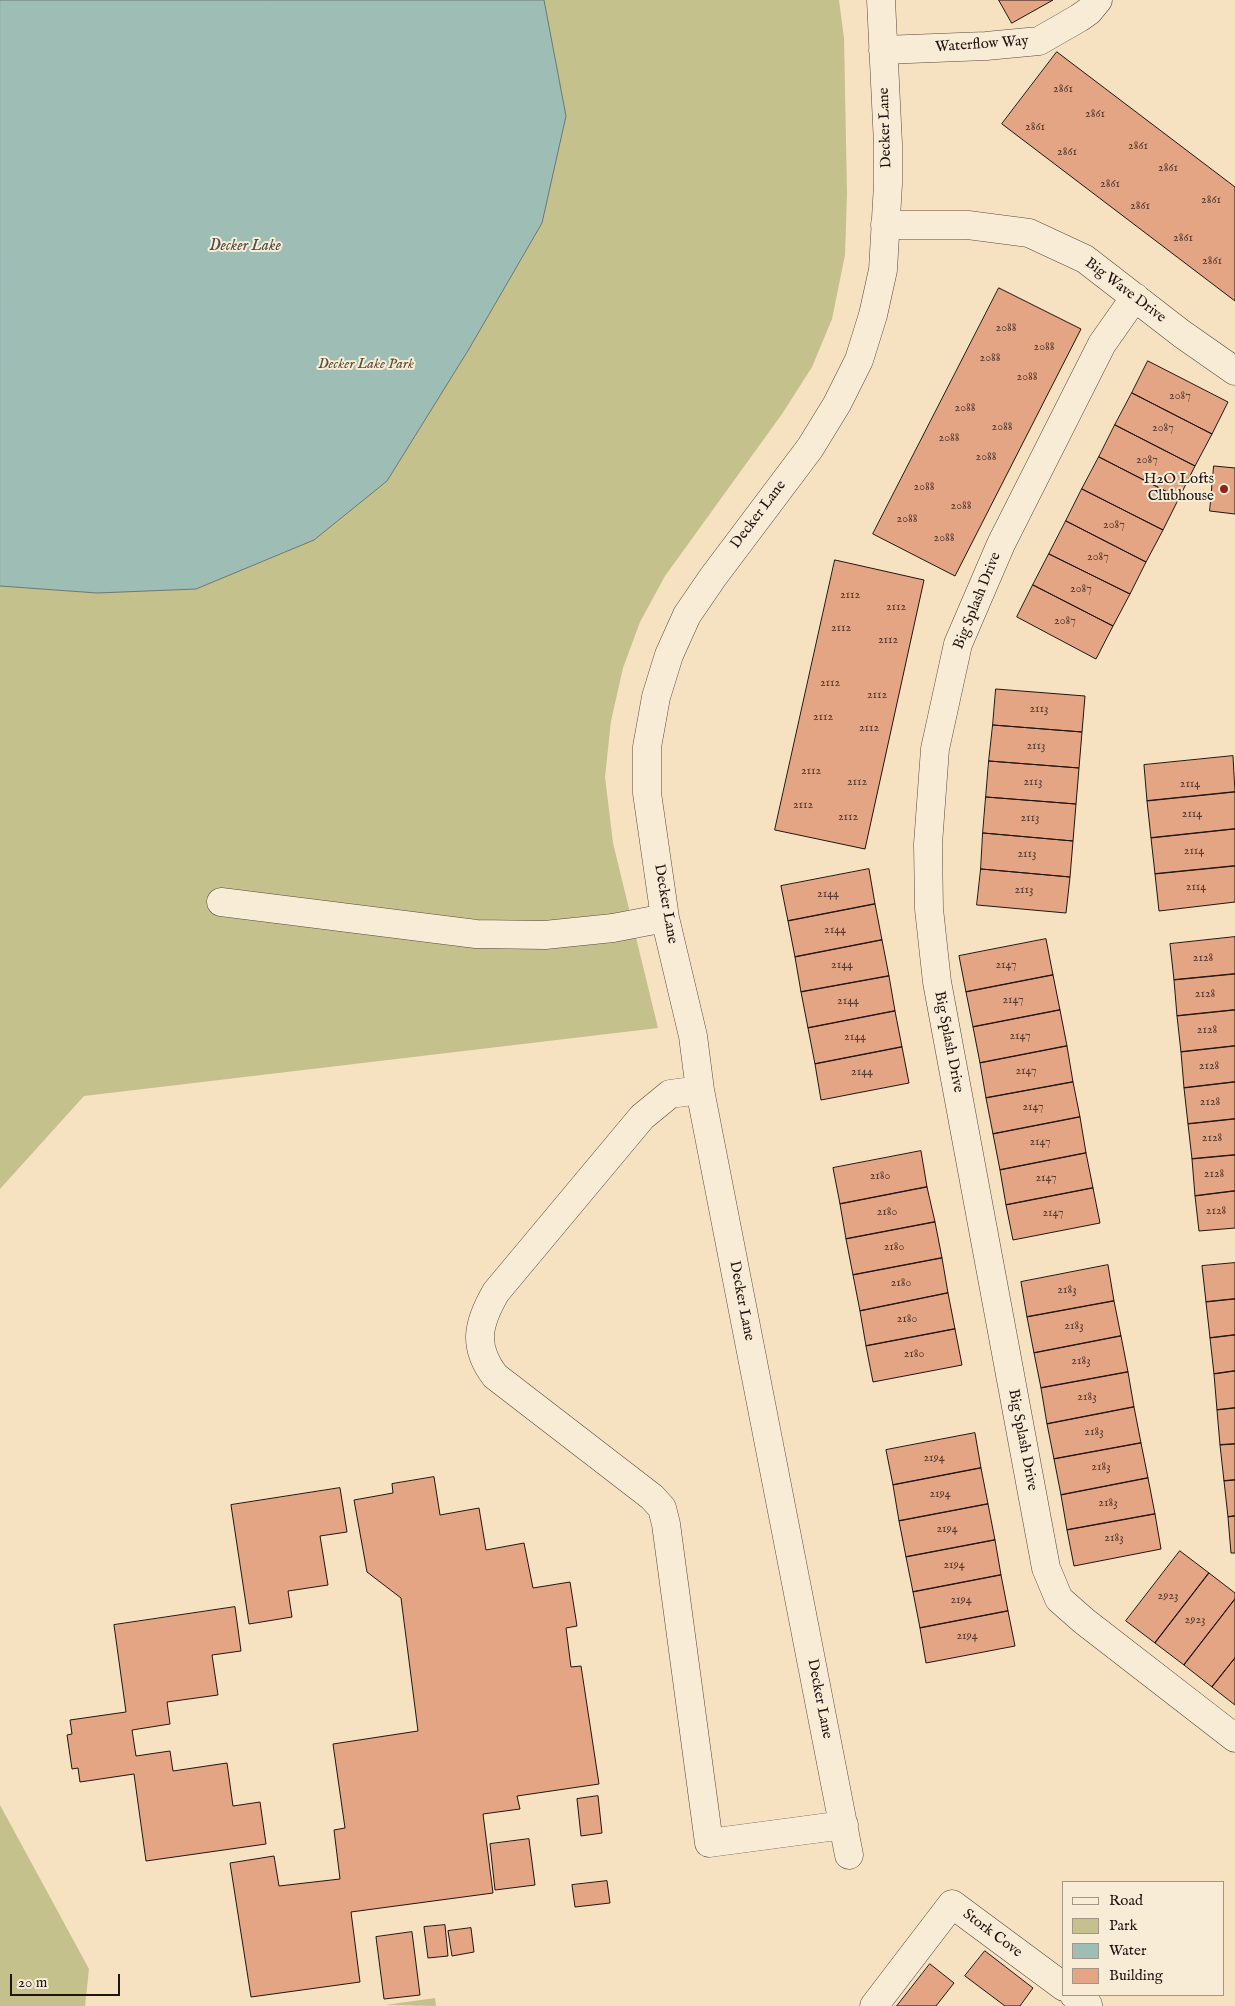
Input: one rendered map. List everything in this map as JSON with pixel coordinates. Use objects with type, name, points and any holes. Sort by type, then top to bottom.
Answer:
[{"type":"street","name":"Decker Lane","points":[[849,1855],[700,1090],[692,1036],[665,918],[647,793],[647,747],[656,697],[669,655],[687,615],[713,577],[810,448],[842,395],[859,360],[873,315],[883,270],[888,144],[881,0]]},
{"type":"street","name":"Waterflow Way","points":[[883,50],[986,46],[1039,41],[1079,18],[1098,0]]},
{"type":"street","name":"Big Wave Drive","points":[[885,225],[968,225],[1029,233],[1085,259],[1182,334],[1235,371]]},
{"type":"street","name":"Big Splash Drive","points":[[1135,298],[1102,344],[1001,544],[958,644],[934,749],[928,844],[929,909],[937,982],[1046,1568],[1059,1599],[1084,1621],[1235,1738]]},
{"type":"street","points":[[221,902],[476,934],[545,935],[614,928],[665,918]]},
{"type":"street","points":[[700,1090],[670,1094],[642,1117],[496,1292],[486,1308],[480,1327],[480,1345],[485,1363],[495,1376],[652,1497],[662,1508],[668,1534],[709,1842],[844,1825]]},
{"type":"street","name":"Stork Cove","points":[[874,2006],[952,1904],[1062,1986]]},
{"type":"green space","name":"Decker Lake Park","points":[[0,0],[839,0],[844,38],[847,194],[845,255],[832,319],[812,367],[782,414],[665,576],[640,622],[623,668],[611,721],[605,777],[613,843],[658,1028],[84,1096],[0,1189]]},
{"type":"green space","points":[[0,1805],[89,1969],[85,2006],[0,2006]]},
{"type":"green space","points":[[435,1998],[436,2006],[385,2005]]},
{"type":"water","name":"Decker Lake","points":[[0,0],[544,0],[566,116],[542,223],[469,349],[387,481],[314,540],[196,589],[97,593],[0,586]]},
{"type":"building","points":[[999,0],[1053,0],[1012,23]]},
{"type":"building","points":[[1057,52],[1235,187],[1235,301],[1002,124]]},
{"type":"building","points":[[999,288],[1081,329],[955,576],[873,534]]},
{"type":"building","points":[[1148,361],[1228,402],[1212,434],[1132,393]]},
{"type":"building","points":[[1132,393],[1212,434],[1195,466],[1115,425]]},
{"type":"building","points":[[1115,425],[1195,466],[1179,498],[1099,457]]},
{"type":"building","points":[[1099,457],[1179,498],[1163,530],[1082,489]]},
{"type":"building","name":"H2O Lofts Clubhouse","points":[[1214,466],[1235,468],[1235,514],[1210,511]]},
{"type":"building","points":[[1082,489],[1163,530],[1146,562],[1066,521]]},
{"type":"building","points":[[1066,521],[1146,562],[1130,594],[1049,554]]},
{"type":"building","points":[[1049,554],[1130,594],[1113,626],[1033,585]]},
{"type":"building","points":[[835,560],[924,580],[865,849],[775,830]]},
{"type":"building","points":[[1033,585],[1113,626],[1096,659],[1017,617]]},
{"type":"building","points":[[996,689],[1085,696],[1082,732],[993,725]]},
{"type":"building","points":[[993,725],[1082,732],[1079,768],[989,761]]},
{"type":"building","points":[[1233,756],[1235,792],[1147,801],[1144,765]]},
{"type":"building","points":[[989,761],[1079,768],[1076,804],[986,797]]},
{"type":"building","points":[[1235,792],[1235,829],[1151,838],[1147,801]]},
{"type":"building","points":[[986,797],[1076,804],[1073,841],[983,833]]},
{"type":"building","points":[[1235,829],[1235,866],[1155,874],[1151,838]]},
{"type":"building","points":[[983,833],[1073,841],[1070,877],[981,869]]},
{"type":"building","points":[[1235,866],[1235,902],[1159,911],[1155,874]]},
{"type":"building","points":[[869,869],[875,904],[788,921],[781,886]]},
{"type":"building","points":[[981,869],[1070,877],[1066,913],[977,905]]},
{"type":"building","points":[[875,904],[882,940],[795,957],[788,921]]},
{"type":"building","points":[[1235,937],[1235,974],[1174,980],[1170,944]]},
{"type":"building","points":[[1046,939],[1053,975],[966,992],[959,956]]},
{"type":"building","points":[[882,940],[889,976],[801,992],[795,957]]},
{"type":"building","points":[[1235,974],[1235,1010],[1177,1016],[1174,980]]},
{"type":"building","points":[[1053,975],[1060,1010],[973,1027],[966,992]]},
{"type":"building","points":[[889,976],[895,1011],[808,1028],[801,992]]},
{"type":"building","points":[[1060,1010],[1067,1046],[980,1063],[973,1027]]},
{"type":"building","points":[[1235,1010],[1235,1046],[1181,1052],[1177,1016]]},
{"type":"building","points":[[895,1011],[902,1047],[815,1064],[808,1028]]},
{"type":"building","points":[[1067,1046],[1073,1082],[986,1098],[980,1063]]},
{"type":"building","points":[[1235,1046],[1235,1082],[1184,1088],[1181,1052]]},
{"type":"building","points":[[902,1047],[909,1083],[821,1100],[815,1064]]},
{"type":"building","points":[[1073,1082],[1080,1117],[993,1134],[986,1098]]},
{"type":"building","points":[[1235,1082],[1235,1119],[1188,1124],[1184,1088]]},
{"type":"building","points":[[1080,1117],[1086,1153],[1000,1170],[993,1134]]},
{"type":"building","points":[[1235,1119],[1235,1155],[1192,1159],[1188,1124]]},
{"type":"building","points":[[921,1151],[927,1187],[840,1204],[833,1168]]},
{"type":"building","points":[[1086,1153],[1093,1188],[1006,1205],[1000,1170]]},
{"type":"building","points":[[1235,1155],[1235,1191],[1195,1196],[1192,1159]]},
{"type":"building","points":[[927,1187],[935,1222],[846,1239],[840,1204]]},
{"type":"building","points":[[1093,1188],[1100,1223],[1013,1240],[1006,1205]]},
{"type":"building","points":[[1235,1191],[1235,1228],[1199,1231],[1195,1196]]},
{"type":"building","points":[[935,1222],[942,1258],[853,1275],[846,1239]]},
{"type":"building","points":[[942,1258],[948,1293],[860,1311],[853,1275]]},
{"type":"building","points":[[1235,1263],[1235,1299],[1206,1302],[1202,1266]]},
{"type":"building","points":[[1108,1265],[1114,1301],[1027,1317],[1021,1282]]},
{"type":"building","points":[[948,1293],[955,1329],[866,1346],[860,1311]]},
{"type":"building","points":[[1235,1299],[1235,1335],[1210,1338],[1206,1302]]},
{"type":"building","points":[[1114,1301],[1121,1336],[1034,1353],[1027,1317]]},
{"type":"building","points":[[955,1329],[962,1365],[873,1382],[866,1346]]},
{"type":"building","points":[[1235,1335],[1235,1371],[1214,1374],[1210,1338]]},
{"type":"building","points":[[1121,1336],[1128,1372],[1041,1388],[1034,1353]]},
{"type":"building","points":[[1235,1371],[1235,1408],[1217,1410],[1214,1374]]},
{"type":"building","points":[[1128,1372],[1134,1407],[1047,1424],[1041,1388]]},
{"type":"building","points":[[1134,1407],[1141,1443],[1054,1459],[1047,1424]]},
{"type":"building","points":[[1235,1408],[1235,1444],[1220,1445],[1217,1410]]},
{"type":"building","points":[[975,1433],[981,1468],[893,1485],[886,1450]]},
{"type":"building","points":[[1141,1443],[1148,1478],[1061,1495],[1054,1459]]},
{"type":"building","points":[[1235,1444],[1235,1480],[1224,1481],[1220,1445]]},
{"type":"building","points":[[981,1468],[988,1504],[899,1521],[893,1485]]},
{"type":"building","points":[[434,1477],[440,1515],[479,1508],[486,1550],[524,1543],[533,1588],[570,1582],[577,1626],[566,1628],[571,1667],[581,1666],[599,1784],[517,1796],[520,1809],[483,1814],[493,1893],[351,1912],[360,1982],[251,1997],[230,1863],[274,1856],[279,1886],[340,1879],[334,1830],[345,1828],[333,1744],[418,1731],[401,1598],[367,1572],[354,1500],[393,1493],[392,1484]]},
{"type":"building","points":[[1148,1478],[1155,1514],[1067,1530],[1061,1495]]},
{"type":"building","points":[[1235,1480],[1235,1516],[1228,1517],[1224,1481]]},
{"type":"building","points":[[340,1488],[347,1532],[320,1536],[328,1585],[288,1591],[292,1617],[249,1624],[231,1505]]},
{"type":"building","points":[[988,1504],[995,1540],[906,1557],[899,1521]]},
{"type":"building","points":[[1155,1514],[1161,1549],[1074,1566],[1067,1530]]},
{"type":"building","points":[[1235,1516],[1235,1553],[1231,1553],[1228,1517]]},
{"type":"building","points":[[995,1540],[1001,1575],[913,1592],[906,1557]]},
{"type":"building","points":[[1180,1551],[1209,1573],[1155,1643],[1126,1621]]},
{"type":"building","points":[[1209,1573],[1235,1593],[1235,1599],[1184,1665],[1155,1643]]},
{"type":"building","points":[[1001,1575],[1008,1611],[920,1628],[913,1592]]},
{"type":"building","points":[[1235,1599],[1235,1658],[1212,1687],[1184,1665]]},
{"type":"building","points":[[235,1607],[241,1651],[212,1655],[218,1695],[167,1702],[170,1724],[132,1730],[136,1756],[170,1751],[173,1771],[227,1763],[233,1806],[260,1802],[266,1844],[146,1861],[134,1774],[80,1782],[78,1768],[72,1769],[67,1735],[72,1734],[70,1720],[126,1712],[114,1625]]},
{"type":"building","points":[[1008,1611],[1015,1646],[926,1663],[920,1628]]},
{"type":"building","points":[[1235,1658],[1235,1705],[1212,1687]]},
{"type":"building","points":[[598,1796],[602,1833],[581,1836],[577,1799]]},
{"type":"building","points":[[529,1839],[535,1885],[495,1890],[490,1844]]},
{"type":"building","points":[[607,1881],[610,1903],[575,1907],[572,1885]]},
{"type":"building","points":[[445,1925],[448,1956],[428,1958],[424,1927]]},
{"type":"building","points":[[471,1928],[474,1952],[452,1956],[448,1931]]},
{"type":"building","points":[[412,1932],[420,1995],[384,1999],[376,1937]]},
{"type":"building","points":[[985,1951],[1033,1988],[1020,2006],[1005,2006],[965,1976]]},
{"type":"building","points":[[930,1964],[954,1983],[936,2006],[897,2006]]},
{"type":"place","name":"H2O Lofts Clubhouse","points":[[1224,489]]}]
